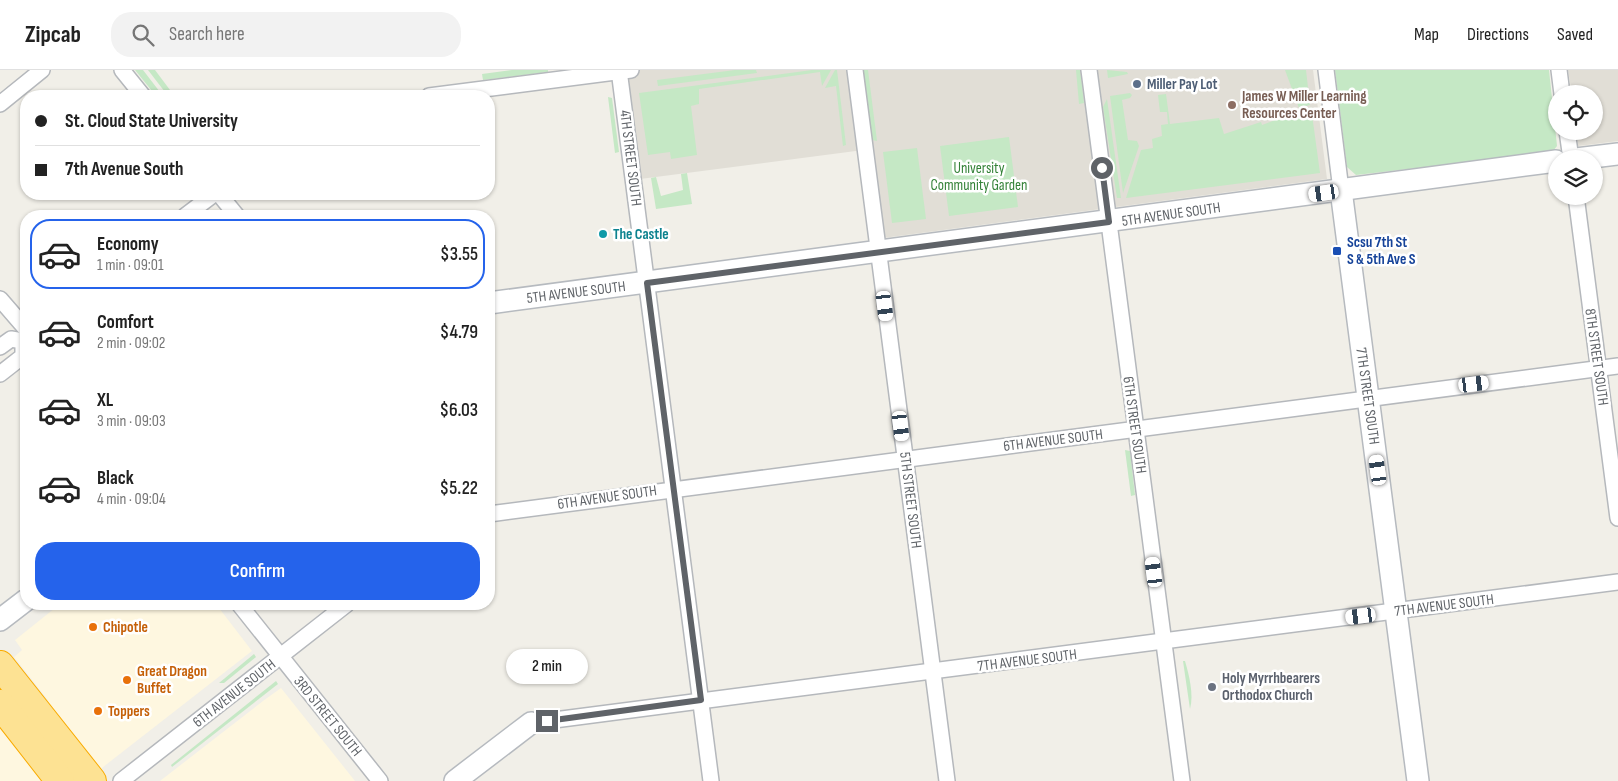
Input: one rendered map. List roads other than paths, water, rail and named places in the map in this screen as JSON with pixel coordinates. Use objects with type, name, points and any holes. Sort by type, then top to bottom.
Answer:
[{"type":"highway","points":[[0,665],[92,781]]},
{"type":"highway","points":[[0,704],[60,781]]},
{"type":"street","points":[[0,104],[42,70]]},
{"type":"street","points":[[122,70],[138,90]]},
{"type":"street","points":[[474,90],[623,70]]},
{"type":"street","name":"4TH STREET SOUTH","points":[[623,70],[647,283],[711,781]]},
{"type":"street","name":"5TH STREET SOUTH","points":[[855,70],[947,781]]},
{"type":"street","name":"6TH STREET SOUTH","points":[[1089,70],[1182,781]]},
{"type":"street","name":"7TH STREET SOUTH","points":[[1326,70],[1418,781]]},
{"type":"street","points":[[1559,70],[1561,85]]},
{"type":"street","points":[[1603,156],[1618,154]]},
{"type":"street","name":"5TH AVENUE SOUTH","points":[[495,302],[1548,162]]},
{"type":"street","points":[[193,210],[206,200]]},
{"type":"street","points":[[224,200],[232,210]]},
{"type":"street","name":"8TH STREET SOUTH","points":[[1577,205],[1618,518]]},
{"type":"street","points":[[0,298],[20,329]]},
{"type":"street","points":[[0,347],[11,339],[20,338]]},
{"type":"street","points":[[0,374],[20,358]]},
{"type":"street","name":"6TH AVENUE SOUTH","points":[[495,513],[673,488],[905,460],[1618,366]]},
{"type":"street","name":"7TH AVENUE SOUTH","points":[[455,781],[531,723],[1618,582]]},
{"type":"street","points":[[0,620],[20,605]]},
{"type":"street","name":"3RD STREET SOUTH","points":[[244,610],[380,781]]},
{"type":"street","name":"6TH AVENUE SOUTH","points":[[121,781],[339,610]]},
{"type":"place","name":"Miller Pay Lot","points":[[1137,84]]},
{"type":"place","name":"James W Miller Learning Resources Center","points":[[1232,105]]},
{"type":"place","name":"The Castle","points":[[603,234]]},
{"type":"place","name":"Scsu 7th St S & 5th Ave S","points":[[1337,251]]},
{"type":"place","name":"Chipotle","points":[[93,627]]},
{"type":"place","name":"Great Dragon Buffet","points":[[127,680]]},
{"type":"place","name":"Holy Myrrhbearers Orthodox Church","points":[[1212,687]]},
{"type":"place","name":"Toppers","points":[[98,711]]},
{"type":"park label","name":"University Community Garden","points":[[979,176]]}]
